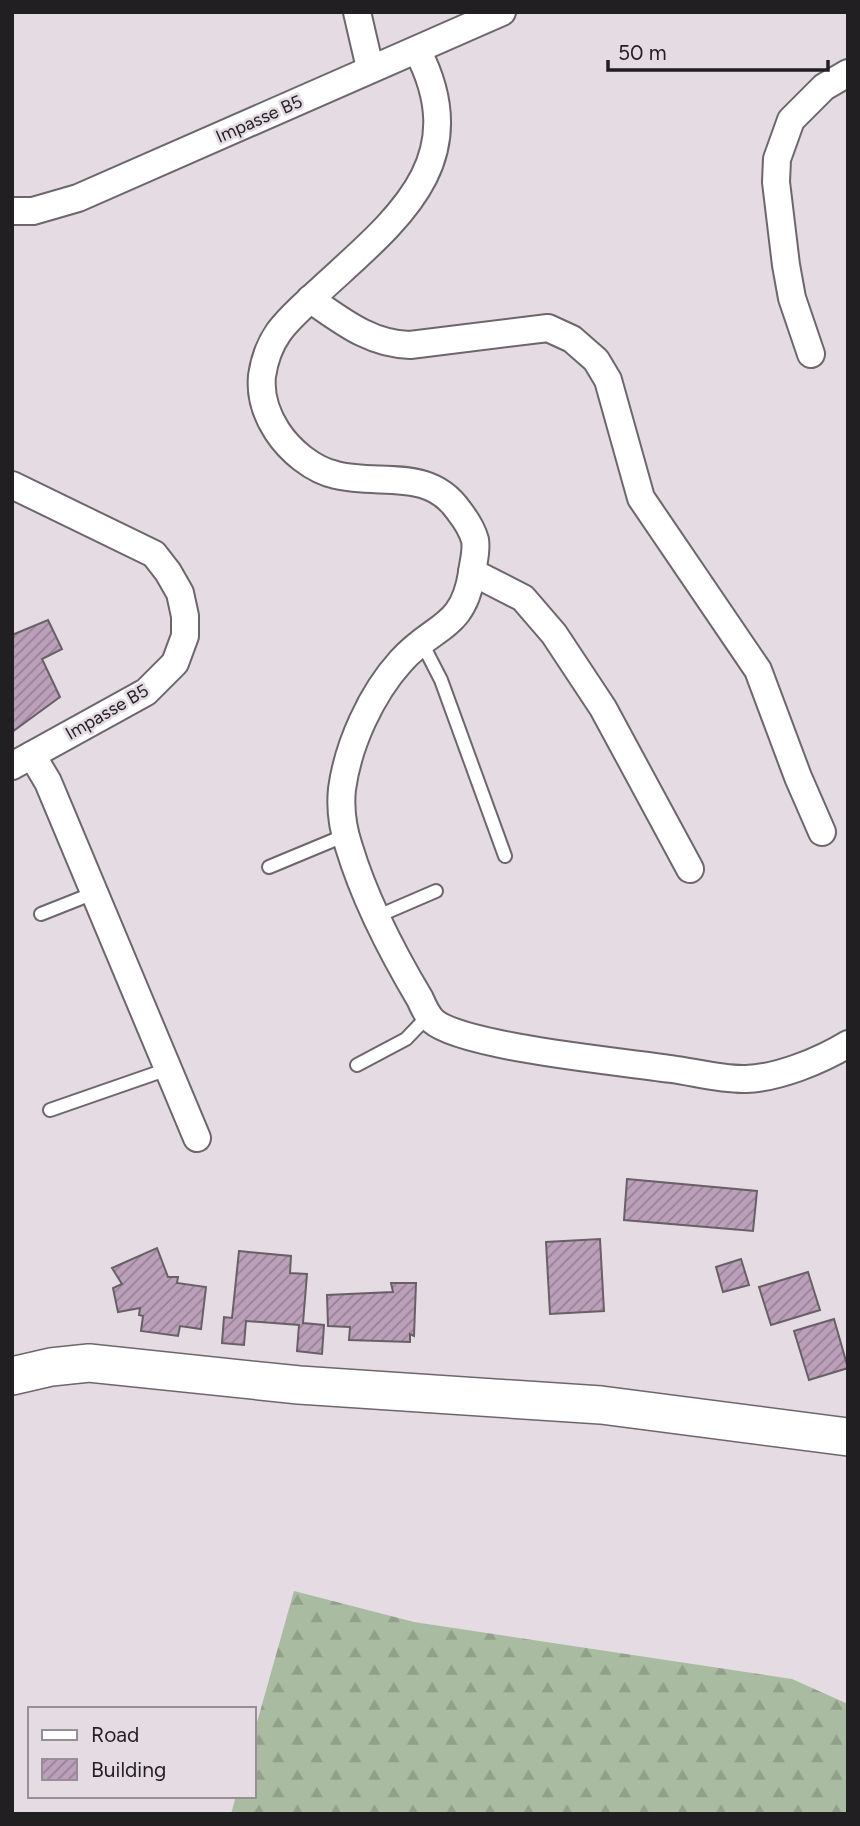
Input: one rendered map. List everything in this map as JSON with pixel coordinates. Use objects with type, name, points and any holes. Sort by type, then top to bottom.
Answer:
[{"type":"street","points":[[357,12],[370,68]]},
{"type":"street","name":"Impasse B5","points":[[12,211],[33,211],[78,198],[502,12]]},
{"type":"street","points":[[417,50],[429,73],[439,114],[438,142],[428,168],[409,201],[387,228],[274,336],[262,379],[263,402],[274,426],[292,449],[331,474],[354,479],[406,478],[426,483],[453,501],[469,525],[476,544],[468,600],[454,618],[401,661],[369,710],[354,742],[342,791],[346,835],[377,916],[432,1021],[485,1041],[747,1079],[819,1062],[848,1044]]},
{"type":"street","points":[[811,354],[792,298],[786,265],[776,182],[778,159],[791,121],[824,87],[848,73]]},
{"type":"street","points":[[310,299],[362,335],[390,345],[548,328],[572,339],[596,360],[608,380],[641,498],[758,670],[797,777],[822,832]]},
{"type":"street","name":"Impasse B5","points":[[12,485],[154,554],[180,593],[185,615],[185,636],[175,663],[162,679],[146,692],[22,761]]},
{"type":"street","points":[[472,572],[523,598],[554,634],[603,708],[690,869]]},
{"type":"street","points":[[22,761],[48,782],[197,1138]]},
{"type":"street","points":[[12,1376],[51,1367],[89,1363],[299,1385],[601,1405],[848,1437]]},
{"type":"lane","points":[[422,643],[441,680],[505,856]]},
{"type":"lane","points":[[268,867],[346,835]]},
{"type":"lane","points":[[377,916],[436,891]]},
{"type":"lane","points":[[41,914],[94,893]]},
{"type":"lane","points":[[357,1065],[406,1039],[429,1015]]},
{"type":"lane","points":[[50,1110],[168,1069]]},
{"type":"green space","points":[[294,1591],[414,1622],[792,1679],[848,1704],[848,1814],[231,1814],[235,1798],[256,1798],[256,1726]]},
{"type":"building","points":[[48,620],[62,649],[42,659],[60,697],[12,732],[12,635]]},
{"type":"building","points":[[627,1179],[757,1191],[753,1231],[624,1220]]},
{"type":"building","points":[[600,1239],[604,1311],[550,1314],[546,1242]]},
{"type":"building","points":[[157,1248],[168,1277],[178,1277],[177,1283],[206,1287],[201,1329],[180,1326],[178,1336],[141,1331],[143,1316],[139,1315],[140,1308],[118,1312],[113,1288],[122,1284],[112,1268]]},
{"type":"building","points":[[239,1251],[291,1256],[290,1273],[307,1274],[303,1323],[324,1325],[322,1354],[297,1351],[299,1325],[246,1321],[244,1345],[222,1343],[224,1317],[232,1318]]},
{"type":"building","points":[[741,1259],[749,1285],[723,1292],[716,1267]]},
{"type":"building","points":[[808,1272],[820,1310],[771,1325],[759,1287]]},
{"type":"building","points":[[391,1283],[416,1283],[414,1336],[410,1334],[410,1342],[349,1340],[350,1327],[328,1326],[327,1295],[393,1292]]},
{"type":"building","points":[[834,1319],[848,1368],[809,1380],[794,1331]]}]
